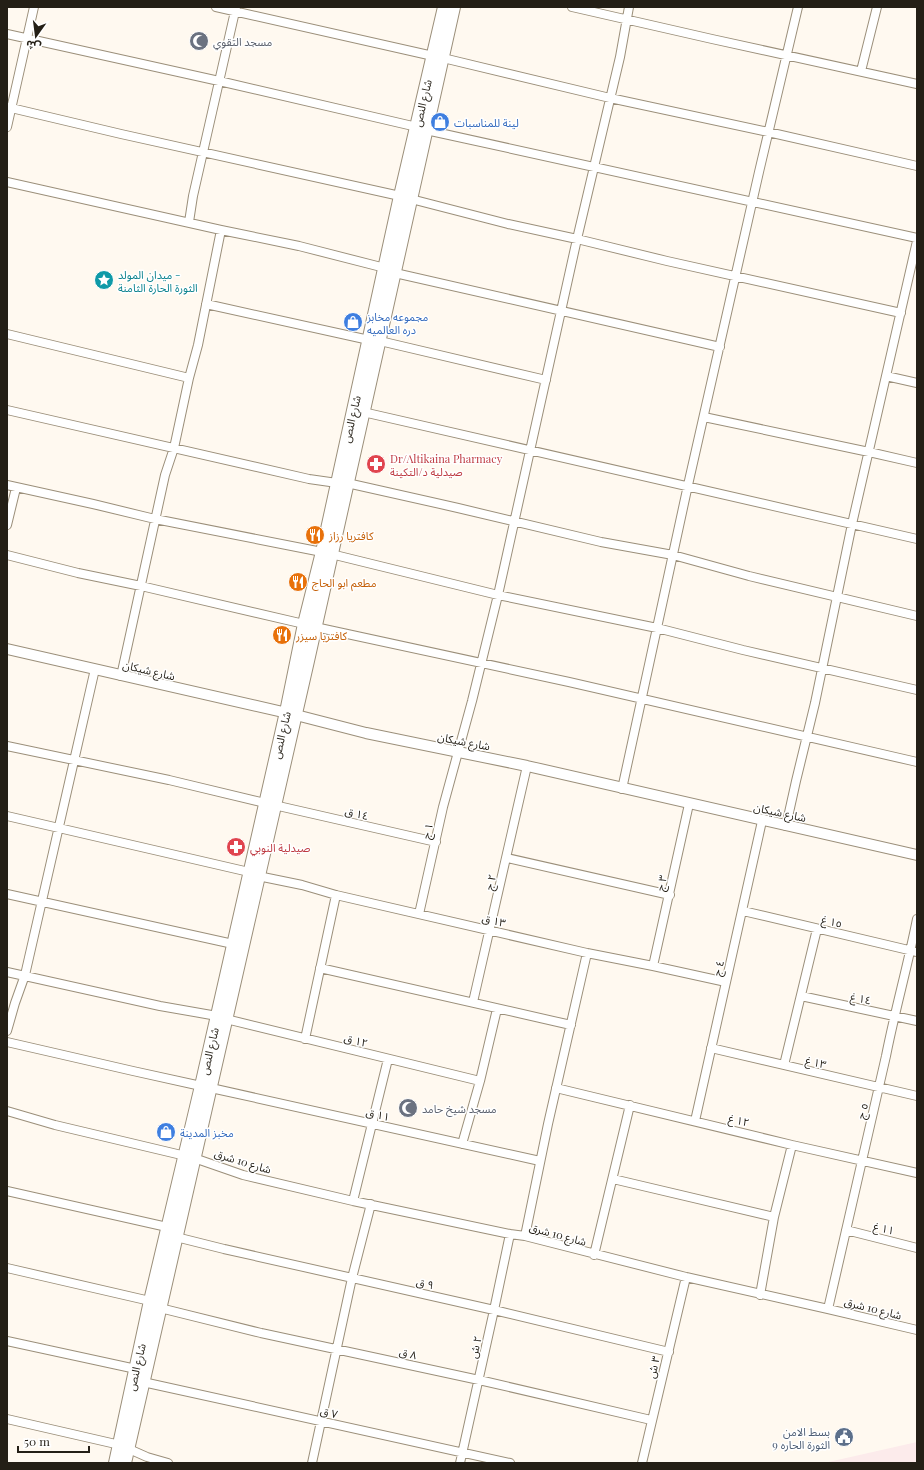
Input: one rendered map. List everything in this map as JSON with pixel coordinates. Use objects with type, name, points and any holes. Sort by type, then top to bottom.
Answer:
[{"type":"main road","name":"شارع النص","points":[[438,57],[444,7]]},
{"type":"main road","name":"شارع النص","points":[[115,1463],[124,1447],[144,1382],[167,1227],[189,1157],[206,1087],[291,714],[405,198],[438,57],[454,7]]},
{"type":"main road","name":"شارع النص","points":[[342,483],[363,412],[374,340]]},
{"type":"main road","name":"شارع النص","points":[[221,1018],[233,944],[254,874]]},
{"type":"main road","name":"شارع النص","points":[[125,1463],[124,1447],[136,1369],[176,1237],[189,1157]]},
{"type":"street","points":[[7,127],[9,107],[34,7]]},
{"type":"street","points":[[216,7],[236,9],[610,98],[917,166]]},
{"type":"street","points":[[572,7],[917,84]]},
{"type":"street","name":"١ ج","points":[[419,914],[443,807],[482,663],[498,595],[577,238],[610,98],[629,7]]},
{"type":"street","points":[[622,789],[688,485],[768,132],[798,7]]},
{"type":"street","points":[[861,71],[877,7]]},
{"type":"street","points":[[189,222],[193,196],[236,9]]},
{"type":"street","points":[[7,34],[917,239],[913,273],[900,313],[852,524],[823,667],[786,826]]},
{"type":"street","points":[[9,107],[405,198],[508,224],[577,238],[667,261],[900,313]]},
{"type":"street","points":[[7,182],[299,246],[390,271],[720,347]]},
{"type":"street","points":[[121,676],[165,475],[174,448],[189,378],[198,345],[221,230]]},
{"type":"street","points":[[206,304],[374,340],[546,380]]},
{"type":"street","points":[[7,334],[189,378]]},
{"type":"street","points":[[886,376],[917,383]]},
{"type":"street","points":[[7,410],[309,479],[342,483],[601,542],[674,555],[917,616]]},
{"type":"street","points":[[363,412],[529,451],[688,485],[917,539]]},
{"type":"street","points":[[704,416],[917,464]]},
{"type":"street","points":[[7,485],[155,519],[326,553],[498,595],[657,628],[743,650],[823,667],[917,690]]},
{"type":"street","points":[[7,525],[16,488]]},
{"type":"street","points":[[7,555],[78,573],[141,586],[310,626],[642,698],[917,762]]},
{"type":"street","name":"شارع شيكان","points":[[7,649],[291,714],[366,733],[527,766],[622,789],[917,855]]},
{"type":"street","points":[[7,1031],[25,976],[43,902],[58,827],[94,669]]},
{"type":"street","name":"١٤ ق","points":[[7,746],[436,842]]},
{"type":"street","name":"٢ ج","points":[[473,1002],[527,766]]},
{"type":"street","name":"٣ ج","points":[[653,966],[689,804]]},
{"type":"street","name":"١٣ ق","points":[[7,816],[302,885],[336,895],[587,953],[726,982]]},
{"type":"street","name":"٤ ج","points":[[695,1121],[743,911],[762,820]]},
{"type":"street","points":[[507,858],[670,895]]},
{"type":"street","points":[[7,894],[233,944]]},
{"type":"street","points":[[305,1038],[336,895]]},
{"type":"street","name":"١٥ غ","points":[[743,911],[914,952]]},
{"type":"street","name":"٥ ج","points":[[828,1308],[879,1088],[894,1016],[914,952],[917,919]]},
{"type":"street","points":[[784,1065],[817,929]]},
{"type":"street","points":[[525,1236],[540,1161],[587,953]]},
{"type":"street","points":[[320,968],[571,1025]]},
{"type":"street","name":"١٢ ق","points":[[7,972],[221,1018],[480,1081]]},
{"type":"street","name":"١٤ غ","points":[[801,996],[917,1021]]},
{"type":"street","points":[[462,1144],[480,1081],[497,1009]]},
{"type":"street","name":"١١ ق","points":[[7,1042],[540,1161]]},
{"type":"street","name":"١٣ غ","points":[[711,1048],[917,1096]]},
{"type":"street","points":[[353,1201],[388,1059]]},
{"type":"street","name":"١٢ غ","points":[[556,1088],[792,1145],[917,1173]]},
{"type":"street","points":[[594,1255],[630,1105]]},
{"type":"street","name":"شارع 10 شرق","points":[[7,1111],[55,1125],[189,1157],[243,1175],[353,1201],[525,1236],[594,1255],[642,1265],[760,1295],[828,1308],[917,1330]]},
{"type":"street","points":[[760,1295],[774,1216],[792,1145]]},
{"type":"street","points":[[613,1179],[774,1216]]},
{"type":"street","points":[[7,1191],[167,1227]]},
{"type":"street","points":[[312,1463],[352,1278],[371,1204]]},
{"type":"street","name":"١١ غ","points":[[846,1230],[917,1248]]},
{"type":"street","name":"٢ ش","points":[[460,1463],[510,1234]]},
{"type":"street","name":"٩ ق","points":[[176,1237],[669,1352]]},
{"type":"street","name":"٨ ق","points":[[7,1268],[155,1304],[261,1333],[479,1380],[651,1420]]},
{"type":"street","name":"٣ ش","points":[[642,1463],[686,1277]]},
{"type":"street","points":[[7,1341],[136,1369]]},
{"type":"street","name":"٧ ق","points":[[144,1382],[510,1463]]},
{"type":"street","points":[[7,1419],[124,1447],[147,1457],[168,1463]]},
{"type":"shaded area","points":[[917,1442],[917,1463],[824,1463]]},
{"type":"place","name":"مسجد التقوي","points":[[199,41]]},
{"type":"place","name":"لينة للمناسبات","points":[[440,122]]},
{"type":"place","name":"ميدان المولد - الثورة الحارة الثامنة","points":[[104,280]]},
{"type":"place","name":"مجموعه مخابز دره العالميه","points":[[353,322]]},
{"type":"place","name":"Dr/Altikaina Pharmacy صيدلية د/التكينة","points":[[376,464]]},
{"type":"place","name":"كافتريا رزاز","points":[[315,535]]},
{"type":"place","name":"مطعم ابو الحاج","points":[[298,582]]},
{"type":"place","name":"كافتريا سيزر","points":[[282,635]]},
{"type":"place","name":"صيدلية النوبي","points":[[236,847]]},
{"type":"place","name":"مسجد شيخ حامد","points":[[408,1108]]},
{"type":"place","name":"مخبز المدينة","points":[[166,1132]]},
{"type":"place","name":"بسط الامن الثورة الحاره 9","points":[[844,1437]]}]
